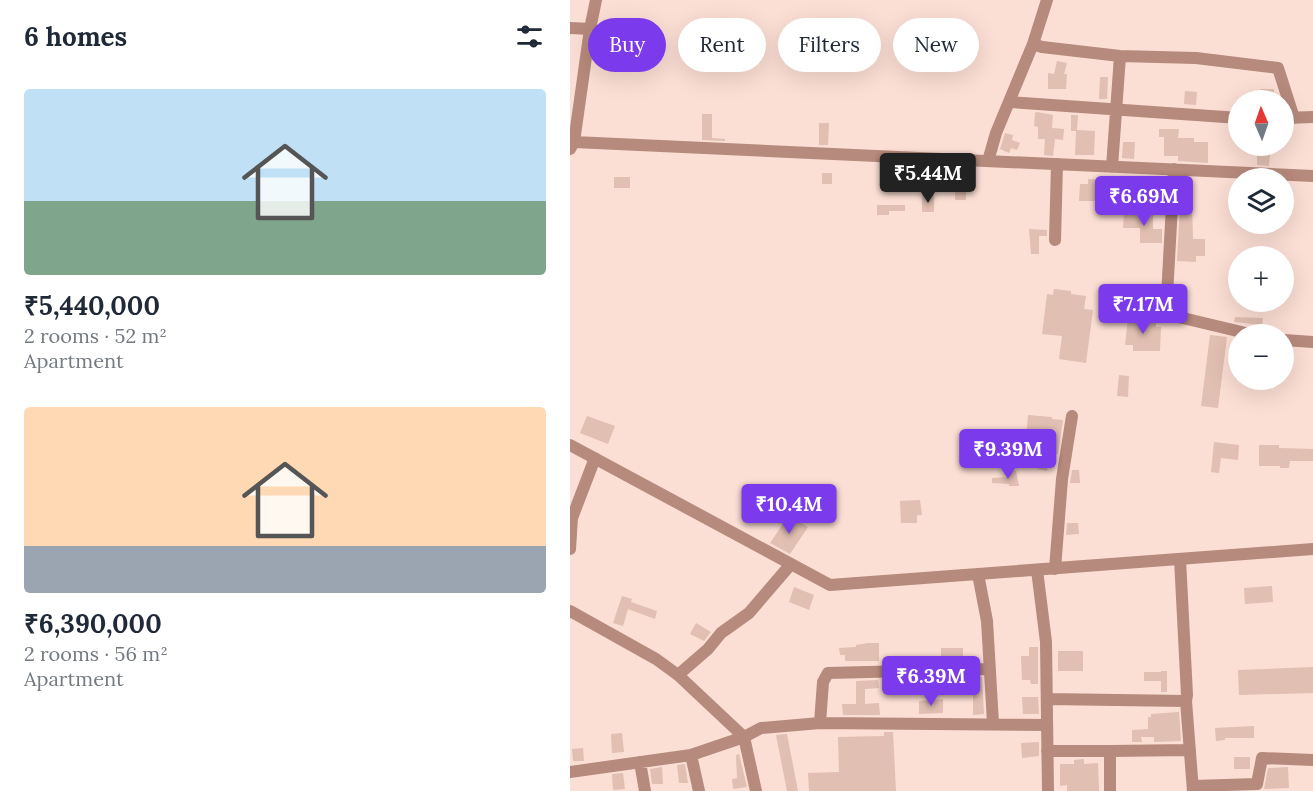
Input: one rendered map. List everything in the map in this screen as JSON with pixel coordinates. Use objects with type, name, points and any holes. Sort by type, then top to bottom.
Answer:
[{"type":"street","points":[[592,18],[596,0]]},
{"type":"street","points":[[988,161],[996,133],[1033,44],[1047,0]]},
{"type":"street","points":[[570,28],[588,29]]},
{"type":"street","points":[[588,42],[572,145],[1313,176]]},
{"type":"street","points":[[1033,44],[1041,47],[1120,56],[1196,58],[1278,68],[1283,90]]},
{"type":"street","points":[[1112,166],[1120,56]]},
{"type":"street","points":[[1010,102],[1228,117]]},
{"type":"street","points":[[1294,118],[1313,117]]},
{"type":"street","points":[[1055,240],[1057,164]]},
{"type":"street","points":[[1174,170],[1166,314],[1228,329]]},
{"type":"street","points":[[1294,341],[1313,342]]},
{"type":"street","points":[[1055,568],[1062,479],[1072,416]]},
{"type":"street","points":[[570,444],[830,585],[1313,549]]},
{"type":"street","points":[[570,549],[572,518],[595,458]]},
{"type":"street","points":[[1180,559],[1186,701],[1193,788],[1257,784],[1262,758],[1313,760]]},
{"type":"street","points":[[678,675],[708,649],[722,633],[749,613],[791,564]]},
{"type":"street","points":[[1037,570],[1046,642],[1048,791]]},
{"type":"street","points":[[978,574],[987,621],[993,723]]},
{"type":"street","points":[[570,611],[656,659],[678,675],[744,738],[756,791]]},
{"type":"street","points":[[820,723],[823,682],[828,673],[989,669]]},
{"type":"street","points":[[1047,699],[1186,701]]},
{"type":"street","points":[[570,772],[691,755],[744,738],[760,728],[820,723],[1046,725]]},
{"type":"street","points":[[1047,751],[1190,750]]},
{"type":"street","points":[[1110,751],[1110,791]]},
{"type":"street","points":[[691,755],[699,791]]},
{"type":"street","points":[[640,762],[645,791]]},
{"type":"building","points":[[1057,61],[1067,63],[1064,74],[1067,74],[1066,89],[1048,89],[1048,73],[1054,74]]},
{"type":"building","points":[[1100,77],[1108,77],[1107,99],[1099,99]]},
{"type":"building","points":[[1185,91],[1197,92],[1196,105],[1184,104]]},
{"type":"building","points":[[1037,112],[1053,115],[1052,128],[1064,129],[1063,140],[1055,139],[1053,156],[1044,155],[1045,139],[1038,139],[1038,127],[1034,126]]},
{"type":"building","points":[[702,114],[712,114],[712,138],[725,139],[725,141],[702,140]]},
{"type":"building","points":[[1071,115],[1078,115],[1077,130],[1095,131],[1094,155],[1075,155],[1076,131],[1071,131]]},
{"type":"building","points":[[819,123],[829,123],[828,145],[819,145]]},
{"type":"building","points":[[1159,129],[1179,129],[1178,138],[1194,138],[1194,142],[1208,142],[1208,163],[1178,161],[1178,156],[1164,156],[1164,137],[1159,137]]},
{"type":"building","points":[[1005,133],[1013,135],[1012,140],[1020,143],[1017,150],[1011,148],[1009,153],[1000,149]]},
{"type":"building","points":[[1123,142],[1135,142],[1134,159],[1122,158]]},
{"type":"building","points":[[1257,156],[1270,156],[1269,166],[1257,165]]},
{"type":"building","points":[[966,168],[973,169],[973,187],[966,187],[966,200],[955,200],[955,186],[966,186]]},
{"type":"building","points":[[822,173],[832,173],[832,184],[822,184]]},
{"type":"building","points":[[614,177],[630,177],[630,188],[614,188]]},
{"type":"building","points":[[1107,177],[1131,179],[1131,187],[1149,187],[1149,183],[1163,182],[1164,194],[1161,194],[1161,198],[1150,199],[1132,197],[1132,195],[1105,194],[1105,201],[1079,201],[1080,184],[1088,184],[1088,179],[1106,180]]},
{"type":"building","points":[[922,195],[934,195],[934,212],[922,212]]},
{"type":"building","points":[[877,205],[905,205],[905,211],[889,211],[889,215],[877,215]]},
{"type":"building","points":[[1180,205],[1192,205],[1193,239],[1205,239],[1205,256],[1196,256],[1196,262],[1177,261]]},
{"type":"building","points":[[1124,213],[1153,213],[1153,229],[1162,229],[1162,243],[1140,243],[1140,228],[1123,228]]},
{"type":"building","points":[[1029,229],[1047,230],[1047,236],[1039,236],[1039,254],[1031,254]]},
{"type":"building","points":[[1054,289],[1086,296],[1084,309],[1093,310],[1086,363],[1059,359],[1062,336],[1042,334],[1047,294],[1053,295]]},
{"type":"building","points":[[1235,317],[1263,318],[1262,324],[1234,322]]},
{"type":"building","points":[[1128,319],[1156,320],[1156,327],[1161,327],[1160,351],[1133,351],[1133,345],[1125,345]]},
{"type":"building","points":[[1210,335],[1227,337],[1218,408],[1201,406]]},
{"type":"building","points":[[1119,375],[1129,376],[1128,397],[1117,396]]},
{"type":"building","points":[[1028,415],[1063,420],[1058,454],[1051,453],[1047,471],[1038,469],[1039,464],[1034,463],[1036,452],[1025,451]]},
{"type":"building","points":[[587,416],[615,426],[608,444],[580,433]]},
{"type":"building","points":[[1214,442],[1239,445],[1238,460],[1221,458],[1219,473],[1211,472]]},
{"type":"building","points":[[1259,445],[1313,449],[1313,461],[1290,461],[1289,468],[1259,466]]},
{"type":"building","points":[[1072,470],[1079,470],[1080,483],[1070,483]]},
{"type":"building","points":[[1010,471],[1016,471],[1019,486],[992,483],[992,478],[1009,477]]},
{"type":"building","points":[[920,500],[922,515],[917,515],[917,523],[901,523],[900,501]]},
{"type":"building","points":[[789,515],[808,527],[790,554],[770,543]]},
{"type":"building","points":[[1067,523],[1078,523],[1079,534],[1066,535]]},
{"type":"building","points":[[1272,586],[1273,602],[1245,604],[1244,588]]},
{"type":"building","points":[[794,587],[814,595],[809,610],[789,602]]},
{"type":"building","points":[[622,596],[632,599],[631,602],[657,611],[655,619],[628,609],[623,626],[613,623]]},
{"type":"building","points":[[696,623],[711,632],[704,641],[690,634]]},
{"type":"building","points":[[879,643],[879,661],[845,661],[845,655],[840,655],[839,648],[856,647],[856,645]]},
{"type":"building","points":[[1029,647],[1038,647],[1038,684],[1031,684],[1030,680],[1022,680],[1021,656],[1029,656]]},
{"type":"building","points":[[941,648],[963,648],[963,661],[941,662]]},
{"type":"building","points":[[1058,651],[1083,651],[1083,671],[1058,671]]},
{"type":"building","points":[[1313,667],[1313,693],[1239,695],[1238,670]]},
{"type":"building","points":[[1167,671],[1167,692],[1161,692],[1161,681],[1144,681],[1144,672]]},
{"type":"building","points":[[982,677],[984,714],[973,715],[973,695],[962,695],[962,687],[972,687],[972,678]]},
{"type":"building","points":[[878,680],[879,688],[865,689],[865,704],[879,703],[880,715],[843,715],[842,704],[856,704],[856,681]]},
{"type":"building","points":[[1022,697],[1038,697],[1039,714],[1023,714]]},
{"type":"building","points":[[943,699],[943,713],[919,714],[919,701]]},
{"type":"building","points":[[1179,712],[1181,741],[1154,742],[1154,737],[1141,737],[1142,742],[1132,742],[1132,730],[1148,729],[1148,717],[1151,717],[1151,714]]},
{"type":"building","points":[[1254,726],[1254,738],[1225,738],[1225,740],[1216,741],[1215,728]]},
{"type":"building","points":[[884,732],[893,732],[896,791],[809,791],[808,773],[839,772],[838,737],[884,736]]},
{"type":"building","points":[[622,733],[624,752],[612,753],[611,734]]},
{"type":"building","points":[[787,734],[798,791],[787,791],[776,735]]},
{"type":"building","points":[[1039,742],[1039,756],[1022,758],[1021,743]]},
{"type":"building","points":[[583,748],[584,761],[573,761],[572,749]]},
{"type":"building","points":[[739,754],[747,787],[733,789],[732,779],[737,778],[736,755]]},
{"type":"building","points":[[1234,757],[1250,757],[1250,769],[1234,769]]},
{"type":"building","points":[[1084,759],[1084,764],[1098,763],[1099,791],[1067,791],[1067,785],[1060,786],[1060,764],[1074,764],[1074,760]]},
{"type":"building","points":[[685,764],[688,783],[679,783],[677,765]]},
{"type":"building","points":[[662,767],[663,784],[652,784],[650,769]]},
{"type":"building","points":[[1288,767],[1289,788],[1264,789],[1268,768]]},
{"type":"building","points":[[623,773],[625,789],[613,790],[612,774]]}]
